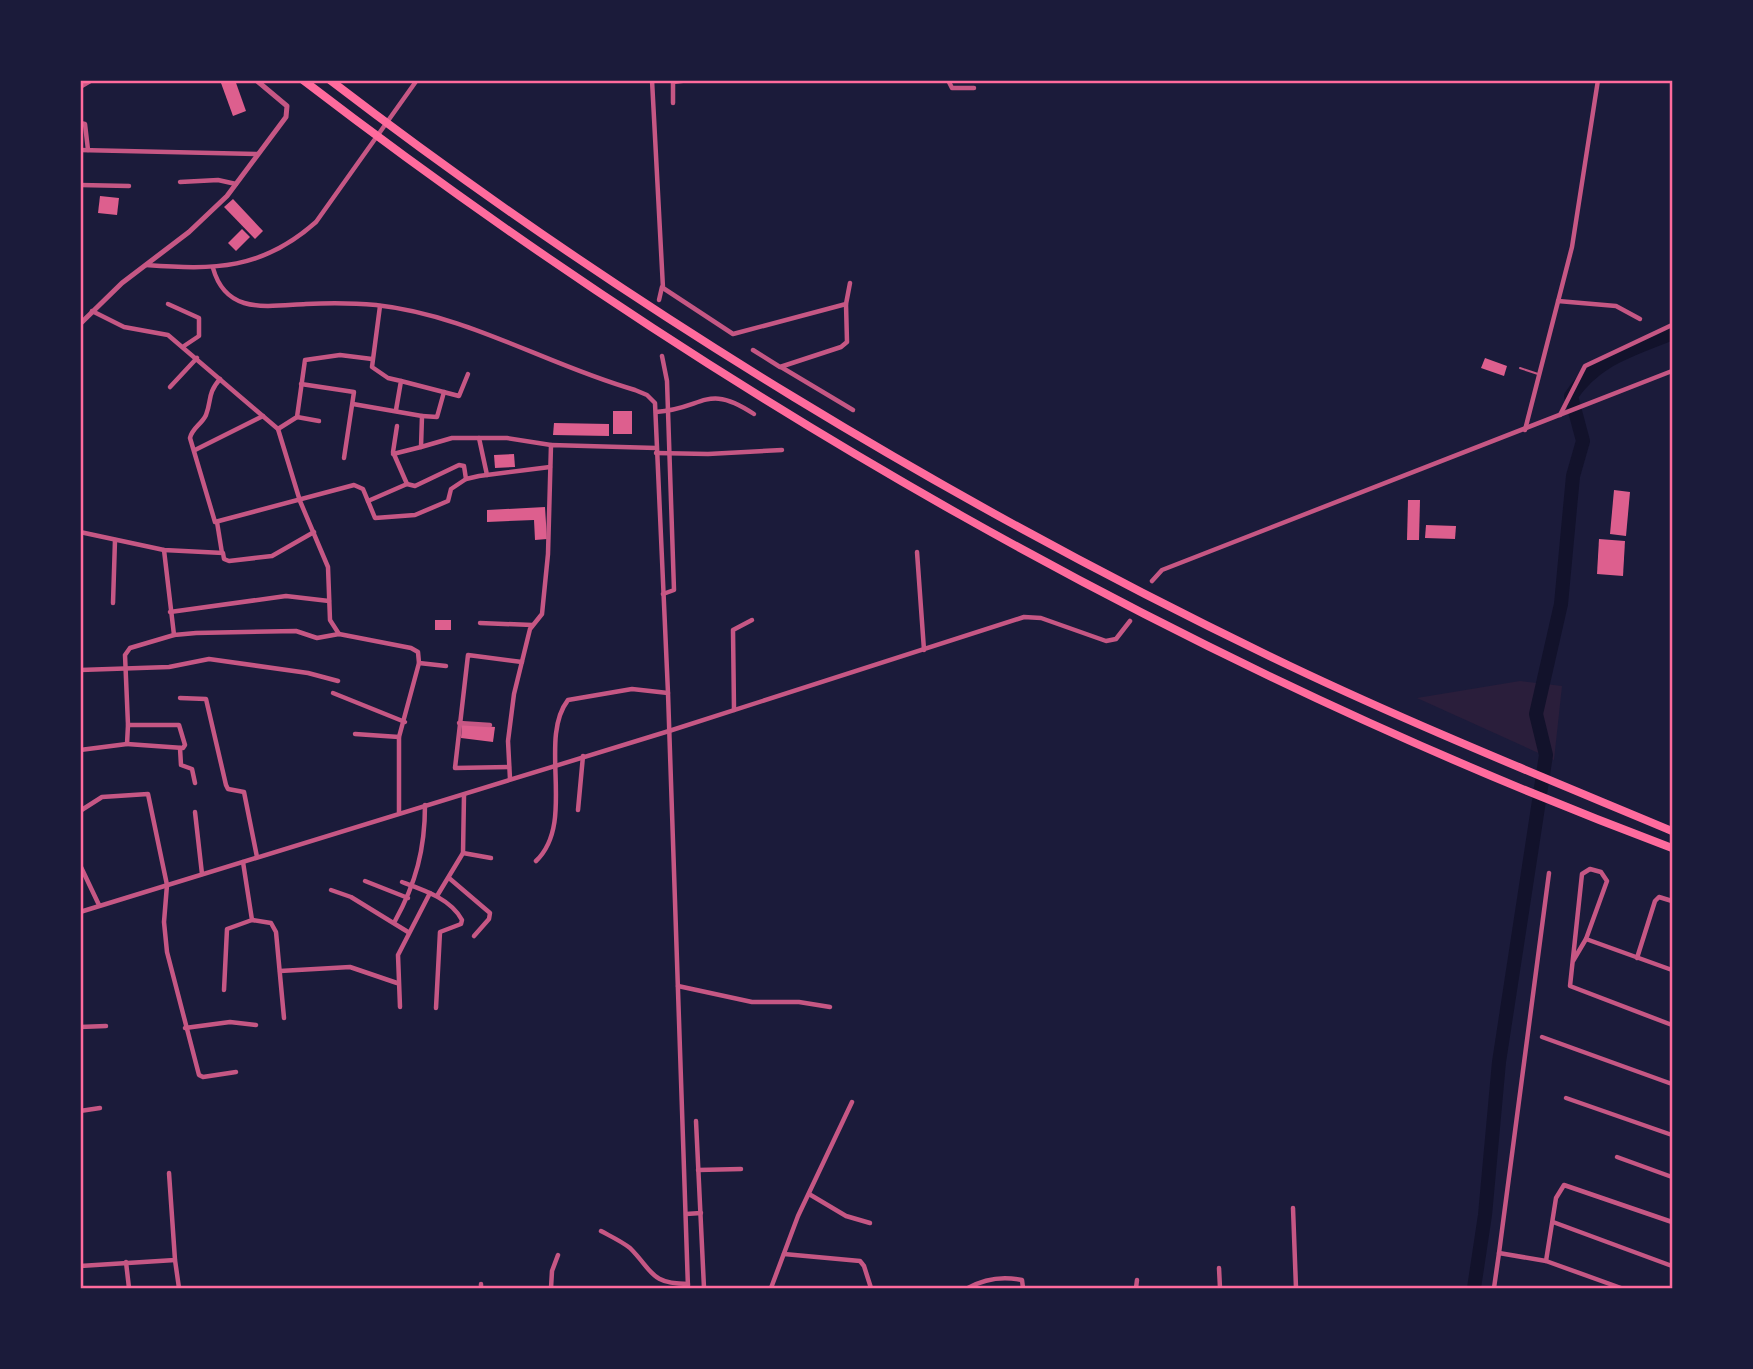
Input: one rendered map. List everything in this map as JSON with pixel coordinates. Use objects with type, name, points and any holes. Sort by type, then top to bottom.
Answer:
[{"type":"highway","points":[[303,80],[493,220],[647,325],[929,497],[1112,597],[1266,675],[1494,780],[1672,848]]},
{"type":"highway","points":[[330,80],[643,302],[819,412],[967,498],[1166,605],[1288,665],[1509,765],[1672,831]]},
{"type":"street","points":[[80,88],[92,80]]},
{"type":"street","points":[[80,324],[145,265],[189,232],[236,184],[258,154],[288,112],[283,102],[256,80]]},
{"type":"street","points":[[145,265],[213,268],[242,264],[277,251],[296,240],[316,222],[417,80]]},
{"type":"street","points":[[652,80],[662,286],[659,300]]},
{"type":"street","points":[[673,103],[673,81],[689,80]]},
{"type":"street","points":[[948,80],[953,88],[974,88]]},
{"type":"street","points":[[1525,431],[1572,247],[1598,80]]},
{"type":"street","points":[[80,122],[85,124],[88,150]]},
{"type":"street","points":[[80,150],[258,154]]},
{"type":"street","points":[[180,182],[218,180],[236,184]]},
{"type":"street","points":[[80,185],[129,186]]},
{"type":"street","points":[[213,268],[218,283],[226,294],[252,306],[336,303],[425,313],[635,390],[652,400],[664,411],[670,453],[674,590],[662,594]]},
{"type":"street","points":[[780,367],[846,343],[846,304],[850,283]]},
{"type":"street","points":[[662,286],[733,334],[846,304]]},
{"type":"street","points":[[1558,301],[1616,306],[1640,319]]},
{"type":"street","points":[[168,304],[199,318],[199,336],[184,346]]},
{"type":"street","points":[[380,306],[372,359],[374,370],[401,381],[461,396],[468,374]]},
{"type":"street","points":[[92,311],[124,327],[163,333],[184,346],[278,429],[300,501],[328,567],[330,620],[339,634]]},
{"type":"street","points":[[1562,415],[1585,366],[1672,325]]},
{"type":"street","points":[[753,350],[853,410]]},
{"type":"street","points":[[297,417],[304,362],[307,359],[340,355],[372,359]]},
{"type":"street","points":[[601,1231],[630,1249],[659,1280],[688,1286],[688,1214],[658,451],[667,372],[662,356]]},
{"type":"street","points":[[170,387],[197,358]]},
{"type":"street","points":[[1152,581],[1162,570],[1525,431],[1672,371]]},
{"type":"street","points":[[220,379],[209,393],[206,416],[190,433],[213,519],[218,522],[354,485],[363,489],[376,519],[415,515],[448,501],[451,489],[466,479],[550,467]]},
{"type":"street","points":[[396,410],[401,381]]},
{"type":"street","points":[[301,384],[353,391],[344,458]]},
{"type":"street","points":[[352,404],[437,417],[444,392]]},
{"type":"street","points":[[664,411],[689,407],[710,397],[736,402],[754,414]]},
{"type":"street","points":[[195,450],[263,416]]},
{"type":"street","points":[[421,447],[422,416]]},
{"type":"street","points":[[278,429],[297,417],[319,421]]},
{"type":"street","points":[[397,426],[393,454],[407,484]]},
{"type":"street","points":[[393,454],[452,438],[507,438],[551,445],[670,453],[782,450]]},
{"type":"street","points":[[479,438],[487,475]]},
{"type":"street","points":[[510,779],[511,716],[531,627],[542,614],[548,554],[551,445]]},
{"type":"street","points":[[368,501],[407,484],[415,486],[461,464],[466,479]]},
{"type":"street","points":[[218,522],[222,553],[229,561],[268,557],[314,532]]},
{"type":"street","points":[[80,532],[164,550],[222,553]]},
{"type":"street","points":[[113,603],[115,540]]},
{"type":"street","points":[[164,550],[174,635]]},
{"type":"street","points":[[917,552],[924,649]]},
{"type":"street","points":[[170,612],[286,596],[329,601]]},
{"type":"street","points":[[80,912],[669,731],[1024,617],[1041,618],[1105,641],[1116,639],[1130,621]]},
{"type":"street","points":[[734,710],[733,630],[752,620]]},
{"type":"street","points":[[480,623],[531,627]]},
{"type":"street","points":[[127,744],[125,655],[130,648],[174,635],[296,631],[323,638],[339,634],[416,649],[419,663],[399,737],[399,812]]},
{"type":"street","points":[[509,767],[455,768],[459,723],[468,656],[522,662]]},
{"type":"street","points":[[80,670],[181,666],[209,659],[308,673],[338,681]]},
{"type":"street","points":[[419,663],[446,666]]},
{"type":"street","points":[[536,861],[551,833],[558,717],[568,700],[632,688],[668,693]]},
{"type":"street","points":[[332,693],[405,722]]},
{"type":"street","points":[[180,698],[206,699],[226,785],[228,789],[244,792],[257,857]]},
{"type":"street","points":[[459,723],[489,724]]},
{"type":"street","points":[[80,750],[127,744],[180,748],[185,746],[179,724],[128,725]]},
{"type":"street","points":[[355,734],[399,737]]},
{"type":"street","points":[[180,748],[181,765],[192,769],[195,783]]},
{"type":"street","points":[[578,810],[583,756]]},
{"type":"street","points":[[80,811],[102,797],[147,793],[167,885],[164,931],[185,1028],[200,1077],[236,1072]]},
{"type":"street","points":[[437,897],[463,853],[464,795]]},
{"type":"street","points":[[395,922],[414,886],[424,845],[425,805]]},
{"type":"street","points":[[195,812],[202,874]]},
{"type":"street","points":[[463,853],[491,859]]},
{"type":"street","points":[[243,862],[252,920]]},
{"type":"street","points":[[80,865],[99,905]]},
{"type":"street","points":[[1573,961],[1586,939],[1607,880],[1601,872],[1590,869],[1582,874],[1573,961],[1568,981],[1573,989],[1672,1025]]},
{"type":"street","points":[[1494,1289],[1549,873]]},
{"type":"street","points":[[449,878],[490,913],[488,921],[474,936]]},
{"type":"street","points":[[365,881],[408,898]]},
{"type":"street","points":[[402,882],[437,897],[456,910],[462,920],[461,924],[440,932],[436,1008]]},
{"type":"street","points":[[331,890],[351,897],[408,932]]},
{"type":"street","points":[[400,1007],[398,956],[430,893]]},
{"type":"street","points":[[1637,958],[1655,901],[1659,897],[1672,901]]},
{"type":"street","points":[[224,990],[227,929],[252,920],[266,921],[274,926],[284,1018]]},
{"type":"street","points":[[1586,939],[1672,970]]},
{"type":"street","points":[[280,971],[350,967],[397,983]]},
{"type":"street","points":[[678,986],[752,1002],[799,1002],[830,1007]]},
{"type":"street","points":[[185,1028],[230,1022],[256,1025]]},
{"type":"street","points":[[80,1027],[106,1026]]},
{"type":"street","points":[[1542,1037],[1672,1084]]},
{"type":"street","points":[[1566,1098],[1672,1135]]},
{"type":"street","points":[[771,1289],[809,1194],[852,1102]]},
{"type":"street","points":[[80,1111],[100,1108]]},
{"type":"street","points":[[696,1121],[704,1289]]},
{"type":"street","points":[[1617,1157],[1672,1177]]},
{"type":"street","points":[[698,1170],[741,1169]]},
{"type":"street","points":[[169,1173],[179,1289]]},
{"type":"street","points":[[1546,1261],[1558,1191],[1564,1185],[1672,1222]]},
{"type":"street","points":[[809,1194],[846,1216],[870,1223]]},
{"type":"street","points":[[1293,1208],[1296,1289]]},
{"type":"street","points":[[688,1214],[700,1213]]},
{"type":"street","points":[[1553,1222],[1672,1266]]},
{"type":"street","points":[[1499,1253],[1546,1261],[1621,1289]]},
{"type":"street","points":[[784,1254],[860,1261],[864,1265],[871,1289]]},
{"type":"street","points":[[551,1289],[552,1271],[558,1255]]},
{"type":"street","points":[[80,1266],[175,1260]]},
{"type":"street","points":[[126,1262],[129,1289]]},
{"type":"street","points":[[1219,1268],[1220,1289]]},
{"type":"street","points":[[968,1289],[981,1281],[1009,1278],[1022,1280],[1023,1289]]},
{"type":"street","points":[[1136,1289],[1137,1279]]},
{"type":"lane","points":[[1520,368],[1539,374]]},
{"type":"shaded area","points":[[1520,681],[1562,686],[1554,760],[1417,698]]},
{"type":"building","points":[[235,80],[246,111],[233,116],[221,83]]},
{"type":"building","points":[[100,196],[119,198],[117,215],[98,213]]},
{"type":"building","points":[[233,199],[263,231],[255,239],[224,207]]},
{"type":"building","points":[[242,229],[250,237],[236,251],[228,243]]},
{"type":"building","points":[[1485,358],[1507,366],[1504,376],[1481,368]]},
{"type":"building","points":[[613,411],[632,411],[632,434],[613,434]]},
{"type":"building","points":[[554,423],[609,424],[609,436],[553,435]]},
{"type":"building","points":[[514,454],[515,467],[495,468],[494,455]]},
{"type":"building","points":[[1614,490],[1630,492],[1626,536],[1610,534]]},
{"type":"building","points":[[1408,500],[1420,500],[1419,540],[1407,540]]},
{"type":"building","points":[[545,507],[547,539],[535,540],[534,520],[487,522],[487,510]]},
{"type":"building","points":[[1426,525],[1456,526],[1455,539],[1425,538]]},
{"type":"building","points":[[1599,539],[1625,541],[1623,576],[1597,574]]},
{"type":"building","points":[[435,620],[451,620],[451,630],[435,630]]},
{"type":"building","points":[[462,724],[495,727],[493,742],[461,738]]},
{"type":"waterway","points":[[1474,1288],[1485,1215],[1499,1062],[1546,755],[1536,714],[1561,604],[1573,476],[1583,441],[1571,396],[1581,383],[1603,364],[1629,350],[1672,333]]}]
